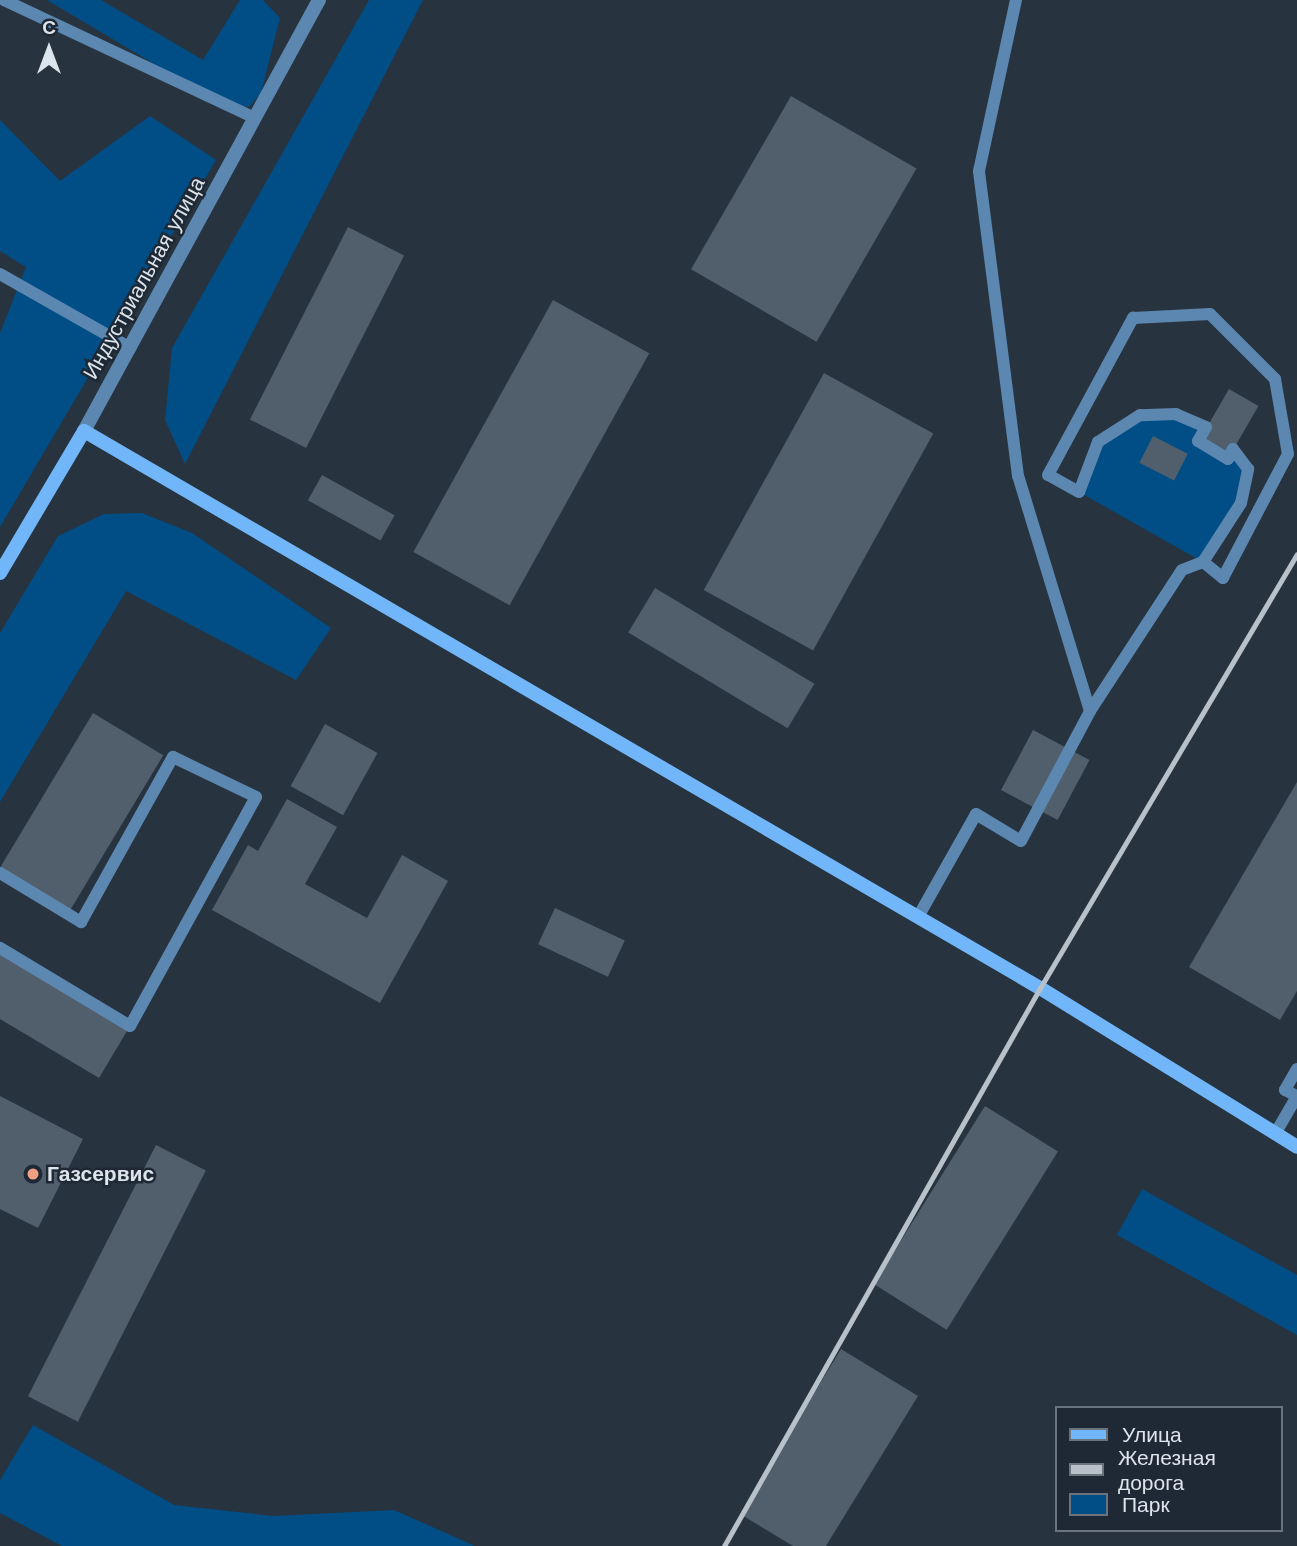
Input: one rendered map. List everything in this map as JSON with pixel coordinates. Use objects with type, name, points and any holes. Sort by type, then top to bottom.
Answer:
[{"type":"main road","name":"Индустриальная улица","points":[[0,573],[85,430]]},
{"type":"main road","points":[[85,430],[918,917],[1297,1147]]},
{"type":"street","name":"Индустриальная улица","points":[[85,430],[319,0]]},
{"type":"lane","points":[[4,0],[255,118]]},
{"type":"lane","points":[[1016,0],[979,171],[1018,476],[1090,711]]},
{"type":"lane","points":[[0,274],[130,348]]},
{"type":"lane","points":[[918,917],[976,814],[1021,841],[1090,711],[1182,570],[1203,562],[1241,503],[1248,469],[1233,449],[1228,458],[1198,441],[1206,427],[1176,414],[1140,415],[1098,442],[1079,492],[1048,475],[1133,318],[1210,314],[1275,379],[1288,454],[1223,578],[1203,562]]},
{"type":"lane","points":[[0,873],[81,922],[173,757],[256,797],[130,1026],[0,948]]},
{"type":"lane","points":[[1275,1133],[1297,1096],[1285,1090],[1297,1069]]},
{"type":"green space","points":[[47,0],[101,0],[203,60],[240,0],[263,0],[280,18],[261,93],[249,107],[223,105]]},
{"type":"green space","points":[[369,0],[423,0],[185,464],[165,420],[172,348]]},
{"type":"green space","points":[[150,116],[216,160],[0,527],[0,333],[26,267],[0,251],[0,120],[60,181]]},
{"type":"green space","points":[[1176,414],[1233,449],[1248,469],[1241,503],[1203,562],[1079,492],[1098,442],[1140,415]]},
{"type":"green space","points":[[142,513],[192,533],[331,628],[296,680],[126,591],[0,802],[0,633],[58,536],[104,514]]},
{"type":"green space","points":[[1142,1189],[1297,1275],[1297,1335],[1117,1235]]},
{"type":"green space","points":[[33,1425],[174,1505],[273,1516],[394,1510],[475,1546],[62,1546],[0,1513],[0,1480]]},
{"type":"building","points":[[791,96],[917,169],[817,342],[691,269]]},
{"type":"building","points":[[348,227],[404,256],[306,448],[250,419]]},
{"type":"building","points":[[553,300],[649,353],[510,605],[413,552]]},
{"type":"building","points":[[824,373],[933,434],[813,651],[704,590]]},
{"type":"building","points":[[1229,389],[1258,406],[1228,459],[1198,442]]},
{"type":"building","points":[[1153,436],[1188,454],[1174,480],[1139,463]]},
{"type":"building","points":[[322,475],[395,515],[381,541],[308,500]]},
{"type":"building","points":[[655,588],[814,684],[788,728],[628,633]]},
{"type":"building","points":[[93,713],[163,755],[70,911],[0,868]]},
{"type":"building","points":[[325,724],[377,753],[343,815],[291,786]]},
{"type":"building","points":[[1033,730],[1090,760],[1058,820],[1001,790]]},
{"type":"building","points":[[1297,782],[1297,991],[1280,1020],[1189,967]]},
{"type":"building","points":[[287,799],[337,827],[305,884],[367,918],[402,855],[448,881],[380,1003],[212,910],[248,845],[258,851]]},
{"type":"building","points":[[555,908],[625,941],[608,977],[538,944]]},
{"type":"building","points":[[0,950],[130,1026],[99,1078],[0,1019]]},
{"type":"building","name":"Газсервис","points":[[0,1096],[83,1139],[38,1228],[0,1209]]},
{"type":"building","points":[[985,1106],[1058,1152],[947,1330],[874,1284]]},
{"type":"building","points":[[156,1145],[206,1170],[78,1422],[28,1396]]},
{"type":"building","points":[[841,1349],[918,1396],[826,1546],[793,1546],[740,1514]]},
{"type":"railway","points":[[724,1546],[1040,988],[1297,554]]},
{"type":"place","name":"Газсервис","points":[[33,1174]]}]
